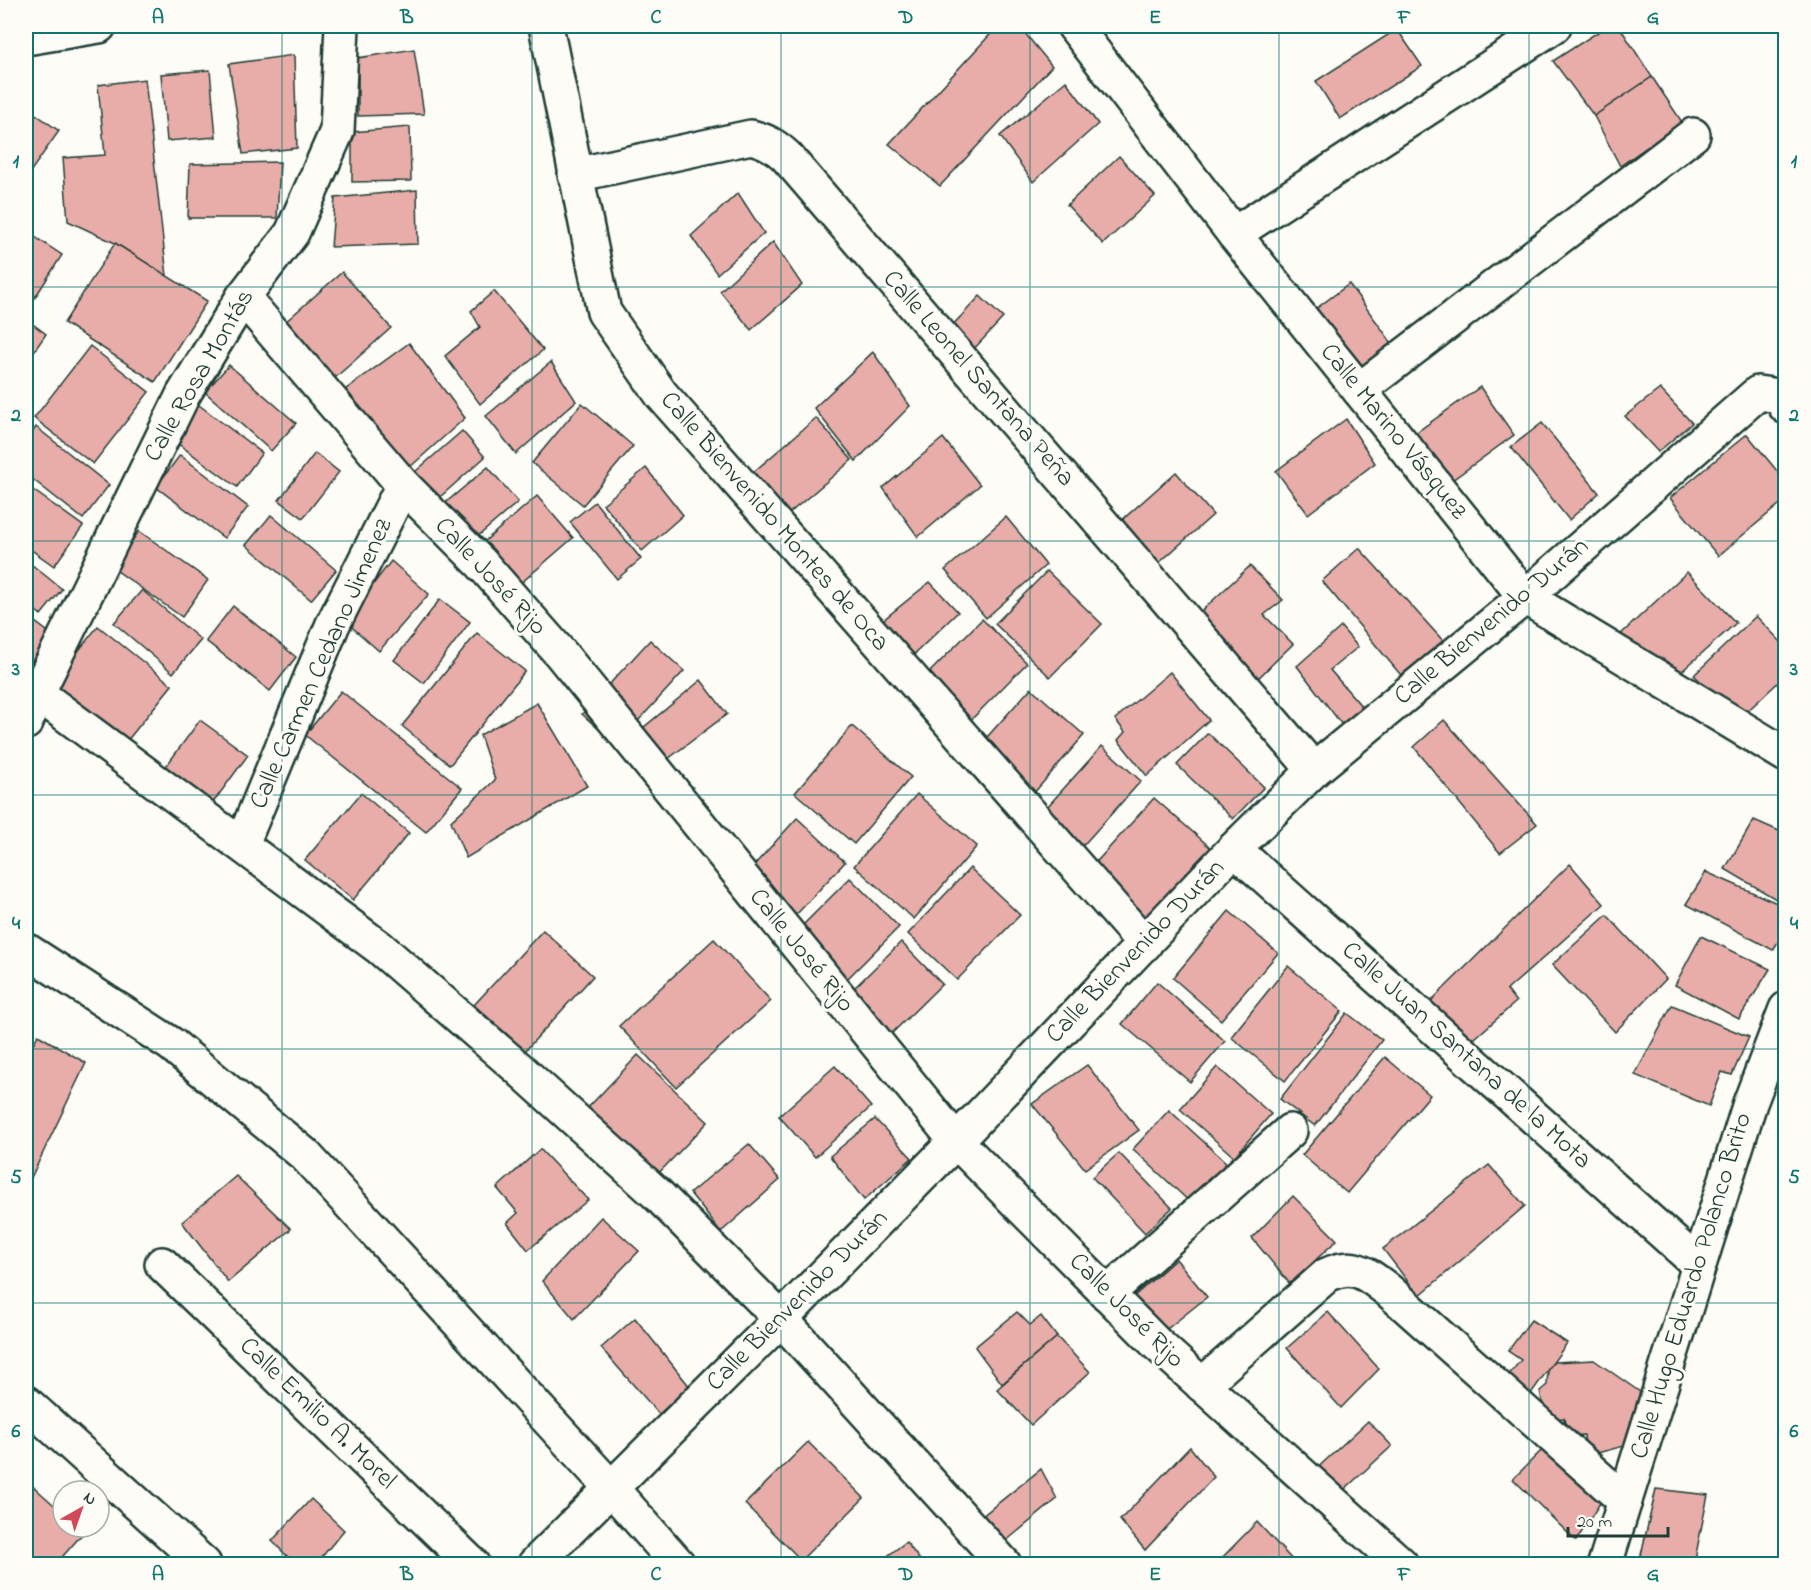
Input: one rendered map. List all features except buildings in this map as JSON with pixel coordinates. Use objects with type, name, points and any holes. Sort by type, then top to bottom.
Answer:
[{"type":"street","points":[[26,38],[99,26]]},
{"type":"street","name":"Calle Rosa Montás","points":[[29,700],[183,395],[243,297],[292,233],[337,131],[342,26]]},
{"type":"street","name":"Calle Bienvenido Montes de Oca","points":[[546,26],[604,312],[661,394],[1145,944]]},
{"type":"street","name":"Calle Marino Vásquez","points":[[1074,26],[1234,234],[1525,597],[1785,755]]},
{"type":"street","points":[[1234,234],[1554,26]]},
{"type":"street","points":[[1359,390],[1693,135]]},
{"type":"street","name":"Calle Leonel Santana Peña","points":[[575,175],[752,137],[769,142],[777,148],[810,183],[1314,770]]},
{"type":"street","name":"Calle José Rijo","points":[[243,297],[403,485],[481,563],[561,654],[956,1141],[1157,1344],[1401,1564]]},
{"type":"street","name":"Calle Bienvenido Durán","points":[[535,1564],[782,1319],[956,1141],[1234,849],[1314,770],[1525,597],[1758,393],[1782,401]]},
{"type":"street","name":"Calle Carmen Cedano Jimenez","points":[[242,844],[333,624],[403,485]]},
{"type":"street","points":[[29,700],[242,844],[380,948],[517,1066],[657,1194],[782,1319],[1004,1564]]},
{"type":"street","name":"Calle Juan Santana de la Mota","points":[[1234,849],[1698,1264]]},
{"type":"street","points":[[26,950],[171,1044],[305,1155],[678,1564]]},
{"type":"street","name":"Calle Hugo Eduardo Polanco Brito","points":[[1605,1564],[1750,1102],[1785,1009]]},
{"type":"street","points":[[1107,1294],[1290,1131]]},
{"type":"street","name":"Calle Emilio A. Morel","points":[[162,1264],[472,1564]]},
{"type":"street","points":[[1202,1385],[1327,1275],[1339,1269],[1352,1268],[1366,1274],[1388,1290],[1625,1501]]},
{"type":"street","points":[[26,1403],[204,1564]]}]
